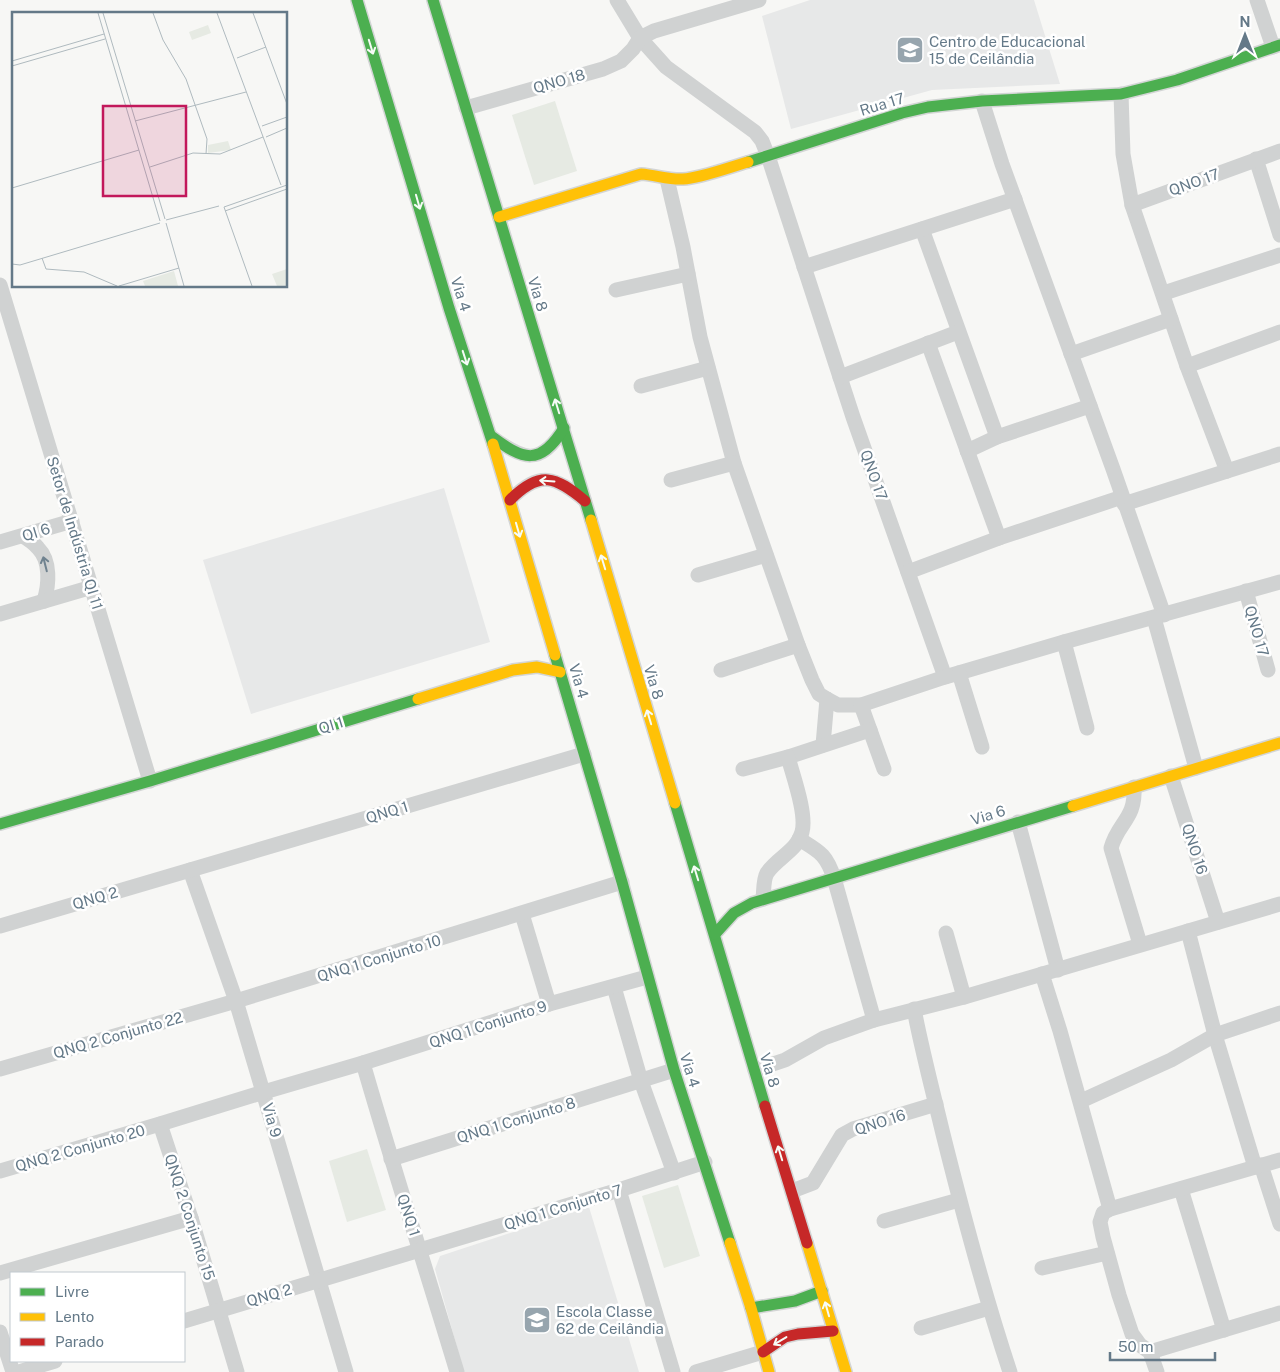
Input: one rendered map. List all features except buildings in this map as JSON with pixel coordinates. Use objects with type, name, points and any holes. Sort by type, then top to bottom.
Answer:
[{"type":"main road","name":"Via 4","points":[[357,0],[449,308],[510,500],[542,648],[560,672],[622,882],[674,1070],[751,1308],[769,1372]]},
{"type":"main road","name":"Via 8","points":[[433,0],[564,428],[846,1372]]},
{"type":"main road","name":"Rua 17","points":[[499,217],[641,174],[655,175],[667,180],[685,179],[768,156],[902,113],[928,107],[982,101],[1121,94],[1177,80],[1277,46]]},
{"type":"main road","points":[[491,436],[514,453],[525,456],[536,455],[549,449],[557,441],[564,428]]},
{"type":"main road","points":[[510,500],[520,488],[534,481],[545,479],[562,483],[585,501]]},
{"type":"main road","name":"QI 1","points":[[513,670],[542,648]]},
{"type":"main road","name":"QI 1","points":[[0,824],[150,781],[513,670],[537,667],[560,672]]},
{"type":"main road","name":"Via 6","points":[[715,934],[734,913],[758,901],[1280,743]]},
{"type":"main road","points":[[703,896],[718,902]]},
{"type":"main road","points":[[734,902],[758,901]]},
{"type":"main road","points":[[751,1308],[795,1301],[822,1291]]},
{"type":"main road","points":[[763,1352],[786,1337],[833,1331]]},
{"type":"street","points":[[617,0],[640,38],[666,67],[754,132],[762,141],[768,156]]},
{"type":"street","name":"QNO 18","points":[[466,108],[603,69],[621,61],[640,38],[654,30],[742,3],[759,0]]},
{"type":"street","points":[[1257,0],[1277,46]]},
{"type":"street","points":[[1121,94],[1123,154],[1132,205],[1164,293],[1187,366],[1227,471]]},
{"type":"street","points":[[982,101],[993,137],[1123,501],[1159,617],[1196,768]]},
{"type":"street","name":"QNO 17","points":[[1132,205],[1280,151]]},
{"type":"street","name":"QNO 17","points":[[768,156],[840,377],[944,678]]},
{"type":"street","points":[[1256,159],[1280,235]]},
{"type":"street","points":[[667,180],[700,337],[734,463],[798,645],[815,687],[819,694],[827,699],[824,745]]},
{"type":"street","points":[[804,267],[1015,199]]},
{"type":"street","points":[[922,229],[997,437]]},
{"type":"street","points":[[1164,293],[1280,255]]},
{"type":"street","points":[[616,290],[688,274]]},
{"type":"street","name":"Setor de Indústria QI 11","points":[[0,285],[150,781]]},
{"type":"street","points":[[1071,354],[1171,318]]},
{"type":"street","points":[[840,377],[958,332]]},
{"type":"street","points":[[1187,366],[1280,332]]},
{"type":"street","points":[[0,338],[15,334]]},
{"type":"street","points":[[928,343],[999,538]]},
{"type":"street","points":[[641,386],[708,368]]},
{"type":"street","points":[[967,451],[997,437],[1090,406]]},
{"type":"street","points":[[908,572],[999,538],[1280,454]]},
{"type":"street","points":[[671,480],[734,463]]},
{"type":"street","name":"QI 6","points":[[0,542],[72,521]]},
{"type":"street","points":[[23,536],[40,549],[44,559],[47,569],[48,589],[44,601]]},
{"type":"street","points":[[698,575],[766,555]]},
{"type":"street","name":"QNO 17","points":[[827,699],[838,704],[861,704],[1064,642],[1280,582]]},
{"type":"street","points":[[0,614],[92,587]]},
{"type":"street","name":"QNO 17","points":[[1246,591],[1268,670]]},
{"type":"street","points":[[1064,642],[1087,728]]},
{"type":"street","points":[[721,670],[798,645]]},
{"type":"street","points":[[960,673],[982,747]]},
{"type":"street","points":[[861,704],[884,770]]},
{"type":"street","points":[[743,768],[788,757],[870,730]]},
{"type":"street","name":"QNQ 1","points":[[190,870],[584,754]]},
{"type":"street","points":[[758,901],[767,874],[798,843],[802,833],[804,818],[788,757]]},
{"type":"street","name":"QNO 16","points":[[1171,776],[1218,922]]},
{"type":"street","points":[[1134,787],[1135,801],[1132,809],[1122,827],[1114,835],[1111,848],[1140,944]]},
{"type":"street","points":[[1018,822],[1058,970]]},
{"type":"street","points":[[800,839],[818,851],[828,861],[874,1020]]},
{"type":"street","name":"QNQ 2","points":[[0,926],[190,870]]},
{"type":"street","name":"Via 9","points":[[190,870],[236,1001],[346,1372]]},
{"type":"street","points":[[549,1004],[522,914],[622,882]]},
{"type":"street","points":[[755,1070],[785,1060],[824,1038],[874,1020],[964,997],[1280,904]]},
{"type":"street","name":"QNQ 1 Conjunto 10","points":[[236,1001],[522,914]]},
{"type":"street","points":[[1188,931],[1215,1035],[1258,1166],[1280,1224]]},
{"type":"street","points":[[946,933],[964,997]]},
{"type":"street","points":[[1042,974],[1081,1101],[1110,1209]]},
{"type":"street","points":[[647,977],[614,987],[641,1082],[674,1173]]},
{"type":"street","name":"QNQ 1 Conjunto 9","points":[[363,1063],[549,1004],[614,987]]},
{"type":"street","name":"QNQ 2 Conjunto 22","points":[[0,1069],[236,1001]]},
{"type":"street","points":[[914,1009],[921,1046],[960,1200],[989,1308],[1010,1372]]},
{"type":"street","points":[[1081,1101],[1171,1060],[1215,1035],[1280,1014]]},
{"type":"street","points":[[160,1124],[363,1063]]},
{"type":"street","name":"QNQ 1","points":[[319,1281],[420,1250],[363,1063]]},
{"type":"street","points":[[641,1082],[674,1070]]},
{"type":"street","name":"QNQ 1 Conjunto 8","points":[[391,1159],[641,1082]]},
{"type":"street","name":"QNO 16","points":[[792,1191],[813,1184],[842,1135],[854,1129],[936,1104]]},
{"type":"street","name":"QNQ 2 Conjunto 20","points":[[0,1171],[160,1124]]},
{"type":"street","name":"QNQ 2 Conjunto 15","points":[[160,1124],[191,1218],[237,1372]]},
{"type":"street","points":[[1157,1372],[1150,1352],[1140,1345],[1132,1334],[1107,1253],[1100,1222],[1103,1213],[1110,1209],[1280,1160]]},
{"type":"street","name":"QNQ 1 Conjunto 7","points":[[420,1250],[705,1162]]},
{"type":"street","points":[[1181,1189],[1224,1330]]},
{"type":"street","points":[[619,1190],[673,1372]]},
{"type":"street","points":[[884,1222],[960,1200]]},
{"type":"street","points":[[0,1273],[191,1218]]},
{"type":"street","points":[[420,1250],[457,1372]]},
{"type":"street","points":[[1042,1268],[1107,1253]]},
{"type":"street","name":"QNQ 2","points":[[185,1321],[319,1281]]},
{"type":"street","points":[[921,1328],[989,1308]]},
{"type":"street","points":[[1150,1352],[1280,1313]]},
{"type":"street","points":[[0,1332],[13,1372]]},
{"type":"street","points":[[696,1372],[732,1367],[763,1352]]},
{"type":"street","points":[[19,1372],[52,1362]]},
{"type":"shaded area","name":"Centro de Educacional 15 de Ceilândia","points":[[810,0],[1034,0],[1060,84],[932,90],[791,129],[762,16]]},
{"type":"shaded area","points":[[555,101],[577,171],[534,185],[512,115]]},
{"type":"shaded area","points":[[444,488],[490,642],[251,714],[203,560]]},
{"type":"shaded area","points":[[367,1149],[386,1210],[347,1222],[329,1161]]},
{"type":"shaded area","points":[[678,1185],[700,1256],[664,1268],[642,1196]]},
{"type":"shaded area","name":"Escola Classe 62 de Ceilândia","points":[[589,1207],[639,1372],[464,1372],[435,1269],[440,1256]]},
{"type":"traffic: fast","points":[[357,0],[449,308],[493,444]]},
{"type":"traffic: fast","points":[[433,0],[591,520]]},
{"type":"traffic: fast","points":[[748,162],[902,113],[928,107],[982,101],[1121,94],[1177,80],[1280,45]]},
{"type":"traffic: fast","points":[[491,436],[513,450],[530,456],[539,454],[547,449],[564,428]]},
{"type":"traffic: fast","points":[[555,655],[622,882],[674,1070],[730,1243]]},
{"type":"traffic: fast","points":[[0,824],[150,781],[418,699]]},
{"type":"traffic: fast","points":[[675,803],[765,1106]]},
{"type":"traffic: fast","points":[[715,934],[734,913],[752,903],[1073,806]]},
{"type":"traffic: fast","points":[[751,1308],[795,1301],[822,1291]]},
{"type":"traffic: slow","points":[[499,217],[641,174],[683,179],[748,162]]},
{"type":"traffic: slow","points":[[493,444],[555,655]]},
{"type":"traffic: slow","points":[[591,520],[675,803]]},
{"type":"traffic: slow","points":[[418,699],[513,670],[537,667],[560,672]]},
{"type":"traffic: slow","points":[[1073,806],[1280,743]]},
{"type":"traffic: slow","points":[[730,1243],[769,1372]]},
{"type":"traffic: slow","points":[[807,1243],[846,1372]]},
{"type":"traffic: jam","points":[[510,500],[530,484],[548,480],[565,486],[585,501]]},
{"type":"traffic: jam","points":[[765,1106],[807,1243]]},
{"type":"traffic: jam","points":[[763,1352],[785,1337],[833,1331]]},
{"type":"place","name":"Centro de Educacional 15 de Ceilândia","points":[[910,50]]},
{"type":"place","name":"Escola Classe 62 de Ceilândia","points":[[537,1320]]}]
